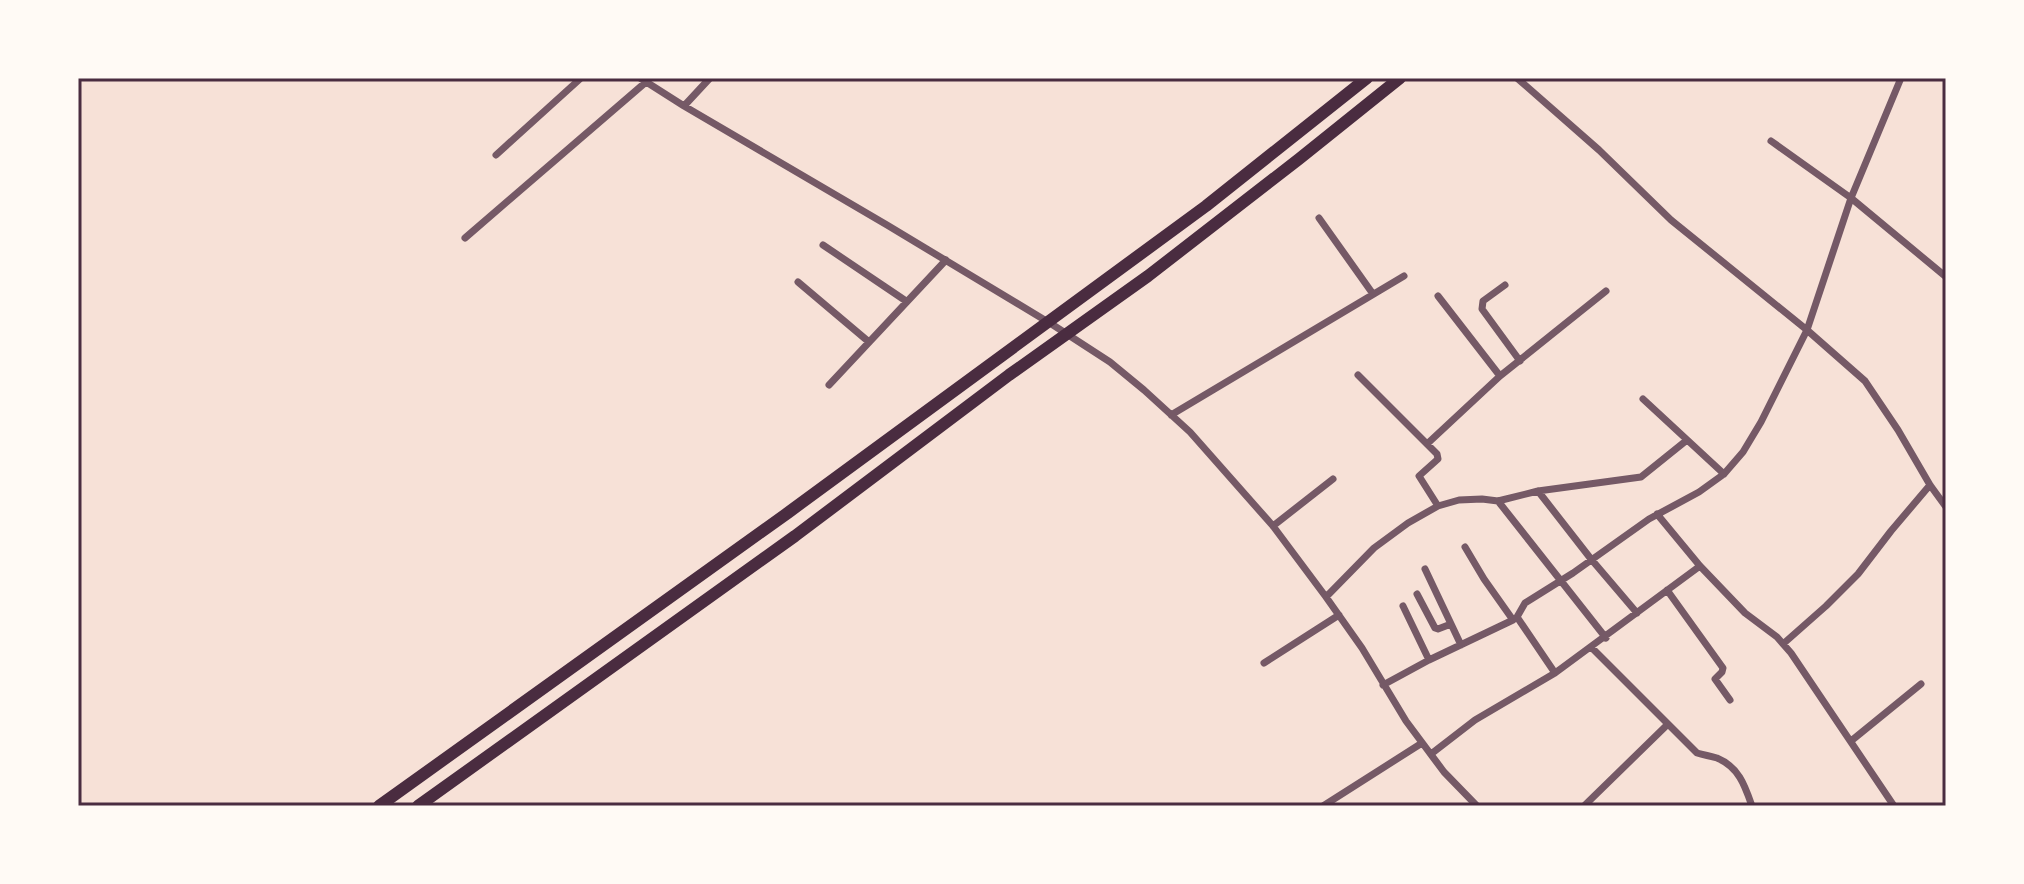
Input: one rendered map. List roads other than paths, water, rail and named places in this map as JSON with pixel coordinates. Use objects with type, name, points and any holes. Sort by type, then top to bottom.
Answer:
[{"type":"highway","points":[[379,806],[1000,358],[1206,206],[1367,78]]},
{"type":"highway","points":[[418,806],[782,545],[1009,375],[1148,276],[1400,78]]},
{"type":"street","points":[[496,155],[581,78]]},
{"type":"street","points":[[684,106],[710,78]]},
{"type":"street","points":[[1517,78],[1599,150],[1671,220],[1865,381],[1946,507]]},
{"type":"street","points":[[1383,685],[1515,619],[1525,603],[1657,514],[1699,492],[1724,474],[1743,452],[1807,330],[1851,198],[1901,78]]},
{"type":"street","points":[[465,238],[643,80],[946,260],[1110,362],[1171,415],[1190,432],[1273,526],[1362,648],[1422,743],[1444,772],[1477,806]]},
{"type":"street","points":[[1771,141],[1851,198],[1945,276]]},
{"type":"street","points":[[1319,218],[1373,294]]},
{"type":"street","points":[[823,245],[906,301]]},
{"type":"street","points":[[829,385],[946,260]]},
{"type":"street","points":[[1171,415],[1404,276]]},
{"type":"street","points":[[798,282],[869,342]]},
{"type":"street","points":[[1505,285],[1483,301],[1482,309],[1520,361]]},
{"type":"street","points":[[1427,444],[1500,376],[1606,291]]},
{"type":"street","points":[[1438,296],[1500,376]]},
{"type":"street","points":[[1358,375],[1437,454],[1438,459],[1419,476],[1438,506]]},
{"type":"street","points":[[1643,399],[1724,474]]},
{"type":"street","points":[[1326,597],[1374,548],[1438,506],[1459,500],[1498,501],[1538,491],[1641,477],[1687,440]]},
{"type":"street","points":[[1273,526],[1333,479]]},
{"type":"street","points":[[1783,644],[1858,574],[1930,485]]},
{"type":"street","points":[[1937,495],[1946,488]]},
{"type":"street","points":[[1538,491],[1637,613]]},
{"type":"street","points":[[1498,501],[1606,638]]},
{"type":"street","points":[[1657,514],[1700,566],[1745,613],[1783,644],[1894,806]]},
{"type":"street","points":[[1465,547],[1484,579],[1555,673]]},
{"type":"street","points":[[1431,754],[1475,720],[1555,673],[1606,638],[1700,566]]},
{"type":"street","points":[[1425,569],[1461,645]]},
{"type":"street","points":[[1667,590],[1723,668],[1715,679],[1730,700]]},
{"type":"street","points":[[1417,594],[1435,628],[1451,624]]},
{"type":"street","points":[[1403,606],[1429,660]]},
{"type":"street","points":[[1264,663],[1339,615]]},
{"type":"street","points":[[1591,647],[1697,753],[1717,758],[1741,775],[1751,802],[1740,806]]},
{"type":"street","points":[[1851,741],[1921,684]]},
{"type":"street","points":[[1584,806],[1667,725]]},
{"type":"street","points":[[1323,806],[1422,743]]}]
